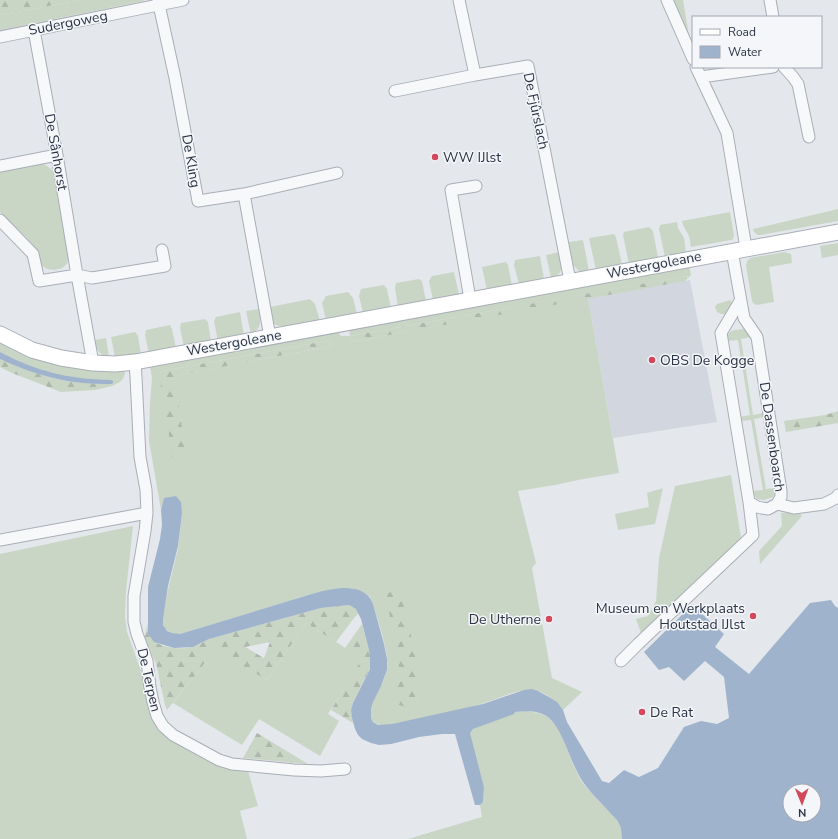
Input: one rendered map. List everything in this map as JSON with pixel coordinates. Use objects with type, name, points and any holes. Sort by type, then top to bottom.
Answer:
[{"type":"street","name":"Sudergoweg","points":[[0,37],[158,2],[183,0]]},
{"type":"street","points":[[395,91],[475,75],[459,0]]},
{"type":"street","points":[[667,0],[692,57]]},
{"type":"street","points":[[770,0],[773,16]]},
{"type":"street","name":"De Kling","points":[[158,2],[175,78],[198,201],[244,194]]},
{"type":"street","name":"De Sânhorst","points":[[34,30],[93,363]]},
{"type":"street","name":"De Fjûrslach","points":[[475,75],[528,66],[570,281]]},
{"type":"street","points":[[699,72],[757,68]]},
{"type":"street","points":[[785,68],[798,84],[809,137]]},
{"type":"street","name":"De Dassenboarch","points":[[699,72],[727,133],[739,249],[740,301],[744,318],[756,337],[781,491],[781,497],[777,504]]},
{"type":"street","points":[[0,166],[57,155]]},
{"type":"street","points":[[270,337],[244,194],[337,173]]},
{"type":"street","points":[[470,299],[451,190],[476,186]]},
{"type":"street","points":[[0,220],[33,254],[39,281],[77,275],[92,278],[165,266],[162,250]]},
{"type":"street","name":"Westergoleane","points":[[0,334],[32,350],[62,358],[93,363],[115,364],[134,362],[739,249],[838,232]]},
{"type":"street","points":[[621,661],[753,535],[749,502],[721,333],[740,301]]},
{"type":"street","name":"De Terpen","points":[[134,362],[140,457],[146,490],[146,531],[134,596],[134,622],[147,661],[153,702],[157,716],[163,726],[173,735],[219,760],[232,764],[294,770],[321,771],[345,769]]},
{"type":"street","points":[[749,502],[757,507],[768,509],[777,504],[794,508],[824,504],[836,498],[838,495]]},
{"type":"street","points":[[0,540],[146,513]]},
{"type":"shaded area","name":"OBS De Kogge","points":[[690,280],[717,422],[613,438],[588,298]]},
{"type":"green space","points":[[0,0],[81,0],[0,15]]},
{"type":"green space","points":[[81,0],[144,0],[0,30],[0,15]]},
{"type":"green space","points":[[673,0],[683,0],[689,36]]},
{"type":"green space","points":[[40,163],[53,171],[69,258],[67,264],[62,268],[55,270],[47,269],[41,265],[36,249],[28,239],[0,212],[0,170]]},
{"type":"green space","points":[[838,209],[838,221],[760,235],[754,232],[753,229]]},
{"type":"green space","points":[[730,212],[734,235],[733,239],[691,247],[689,236],[682,221]]},
{"type":"green space","points":[[677,222],[678,228],[684,238],[686,253],[665,257],[659,229],[660,225]]},
{"type":"green space","points":[[649,227],[653,231],[658,258],[629,264],[623,235],[624,232]]},
{"type":"green space","points":[[614,234],[622,265],[596,270],[589,238]]},
{"type":"green space","points":[[583,240],[589,271],[579,271],[573,265],[569,242]]},
{"type":"green space","points":[[838,243],[838,255],[822,258],[820,246]]},
{"type":"green space","points":[[559,252],[561,271],[559,274],[551,278],[546,255]]},
{"type":"green space","points":[[785,252],[791,254],[792,263],[769,267],[774,302],[757,305],[754,304],[752,301],[746,266],[747,261],[750,258]]},
{"type":"green space","points":[[540,256],[544,279],[519,284],[514,265],[515,260]]},
{"type":"green space","points":[[506,262],[512,285],[487,290],[482,267]]},
{"type":"green space","points":[[689,265],[691,275],[688,278],[688,276],[350,336],[349,328]]},
{"type":"green space","points":[[454,272],[459,295],[433,300],[429,281],[432,276]]},
{"type":"green space","points":[[687,276],[688,278],[685,281],[351,342],[350,336]]},
{"type":"green space","points":[[419,279],[422,281],[426,301],[398,307],[395,288],[396,283]]},
{"type":"green space","points":[[384,285],[387,289],[391,308],[363,313],[359,296],[361,289]]},
{"type":"green space","points":[[348,292],[353,298],[357,314],[326,320],[322,303],[326,296]]},
{"type":"green space","points":[[588,298],[619,473],[518,491],[536,563],[532,568],[552,678],[582,692],[563,710],[557,703],[545,694],[536,690],[526,690],[449,713],[392,725],[380,725],[376,723],[372,720],[370,712],[373,700],[386,675],[387,662],[385,645],[370,597],[365,593],[352,588],[315,593],[180,634],[169,632],[165,629],[163,615],[178,548],[182,513],[164,498],[161,510],[149,441],[152,378],[150,367],[338,332],[341,336],[350,336],[351,342]],"holes":[[[331,340],[332,346],[173,376],[159,374],[163,371]],[[401,678],[416,680],[418,704],[396,691]]]},
{"type":"green space","points":[[310,299],[315,304],[320,321],[288,327],[276,325],[273,322],[270,307]]},
{"type":"green space","points":[[730,300],[732,304],[726,314],[717,312],[715,307],[717,304]]},
{"type":"green space","points":[[259,309],[260,324],[257,330],[251,335],[246,311]]},
{"type":"green space","points":[[240,312],[244,336],[218,341],[214,321],[216,317]]},
{"type":"green space","points":[[205,319],[208,322],[211,342],[184,347],[180,328],[181,323]]},
{"type":"green space","points":[[170,325],[176,348],[149,354],[145,335],[146,330]]},
{"type":"green space","points":[[745,329],[751,337],[741,339],[753,415],[763,413],[764,417],[754,419],[766,489],[775,488],[776,490],[773,497],[764,500],[757,499],[752,491],[763,490],[751,420],[741,421],[740,417],[750,415],[738,340],[728,341],[728,335],[731,331]]},
{"type":"green space","points":[[135,332],[138,336],[141,355],[115,357],[111,337]]},
{"type":"green space","points":[[106,338],[109,357],[102,355],[96,347],[95,340]]},
{"type":"green space","points":[[331,340],[332,346],[174,376],[186,453],[173,459],[159,374],[163,371]]},
{"type":"green space","points":[[0,341],[124,371],[125,373],[120,381],[112,386],[112,384],[101,381],[67,377],[49,373],[0,352]]},
{"type":"green space","points":[[0,359],[40,375],[82,383],[111,384],[112,386],[95,390],[61,392],[0,367]]},
{"type":"green space","points":[[838,411],[838,423],[786,432],[784,421],[825,415]]},
{"type":"green space","points":[[731,475],[741,538],[641,633],[636,619],[648,616],[656,601],[659,558],[675,486]]},
{"type":"green space","points":[[663,488],[655,524],[618,530],[615,514],[649,507],[647,493]]},
{"type":"green space","points":[[798,512],[802,516],[760,564],[759,551],[782,526],[781,513]]},
{"type":"green space","points":[[133,526],[126,591],[125,617],[127,632],[140,668],[152,713],[220,765],[230,770],[248,771],[258,806],[240,811],[247,839],[0,839],[0,554]]},
{"type":"green space","points":[[395,589],[404,604],[415,656],[418,704],[405,707],[397,704],[396,690],[401,678],[386,595]]},
{"type":"green space","points":[[349,605],[356,609],[359,613],[336,642],[306,623],[267,680],[215,650],[167,710],[156,663],[144,639],[148,623],[148,634],[157,643],[168,647],[187,648],[196,646],[209,639],[321,608]],"holes":[[[270,642],[264,658],[245,647]]]},
{"type":"green space","points":[[306,623],[363,659],[328,714],[339,721],[320,756],[259,719],[242,745],[173,703],[215,649],[267,680]]},
{"type":"green space","points":[[362,624],[370,654],[370,668],[353,703],[351,710],[353,723],[331,710],[362,659],[345,648]]},
{"type":"green space","points":[[527,711],[548,717],[553,723],[562,738],[582,782],[618,821],[621,827],[622,839],[408,839],[482,817],[480,805],[483,802],[484,787],[469,733],[473,729],[515,712]]},
{"type":"green space","points":[[257,733],[308,764],[243,758]]},
{"type":"water","points":[[0,352],[28,365],[54,373],[81,378],[111,380],[113,383],[82,383],[40,375],[0,359]]},
{"type":"water","points":[[176,496],[181,502],[182,513],[178,546],[168,586],[163,619],[163,625],[167,631],[180,634],[322,591],[339,588],[356,589],[369,597],[373,604],[387,659],[387,670],[371,708],[371,718],[373,722],[378,725],[392,724],[483,704],[524,690],[532,689],[557,702],[563,710],[567,722],[602,781],[609,783],[624,770],[639,777],[658,768],[684,727],[701,721],[717,724],[729,718],[724,677],[705,661],[684,681],[669,667],[659,670],[644,652],[691,606],[695,606],[724,634],[715,647],[749,674],[810,603],[831,600],[838,608],[838,839],[622,839],[621,827],[618,821],[583,782],[563,738],[553,723],[548,717],[540,713],[523,711],[515,712],[514,714],[473,729],[470,733],[484,787],[483,802],[480,805],[475,805],[455,734],[419,737],[391,744],[379,745],[362,739],[358,735],[355,729],[351,710],[370,669],[370,654],[361,619],[356,609],[349,605],[321,608],[209,639],[193,647],[174,648],[154,642],[148,634],[148,587],[160,539],[162,525],[161,510],[164,498]]},
{"type":"place","name":"WW IJlst","points":[[435,157]]},
{"type":"place","name":"OBS De Kogge","points":[[652,360]]},
{"type":"place","name":"Museum en Werkplaats Houtstad IJlst","points":[[753,616]]},
{"type":"place","name":"De Utherne","points":[[549,619]]},
{"type":"place","name":"De Rat","points":[[642,712]]}]
